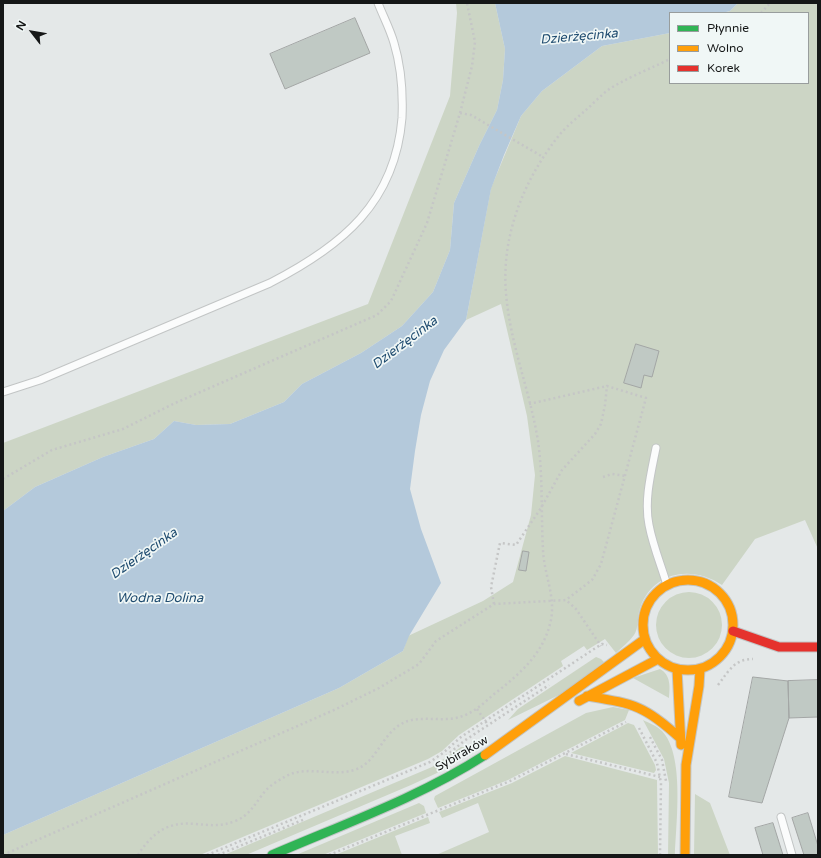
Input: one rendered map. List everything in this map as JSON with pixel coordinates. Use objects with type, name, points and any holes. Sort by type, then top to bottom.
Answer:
[{"type":"street","points":[[689,580],[710,585],[718,592],[728,605],[733,620],[733,631],[725,651],[718,659],[700,669],[676,669],[658,659],[650,650],[645,639],[643,618],[651,598],[667,585],[689,580]]},
{"type":"street","points":[[733,631],[778,647],[818,647]]},
{"type":"street","name":"Sybiraków","points":[[272,855],[423,790],[459,772],[504,743],[645,639]]},
{"type":"street","points":[[504,743],[587,696],[658,659]]},
{"type":"street","points":[[676,669],[680,738],[686,765]]},
{"type":"street","points":[[685,855],[686,765],[699,686],[700,669]]},
{"type":"street","points":[[587,696],[625,703],[644,709],[680,738]]},
{"type":"lane","points":[[3,392],[40,380],[270,283],[324,252],[359,221],[375,202],[384,186],[400,137],[403,100],[399,66],[394,43],[378,3]]},
{"type":"lane","points":[[656,448],[650,478],[648,524],[667,585]]},
{"type":"lane","points":[[781,817],[792,855]]},
{"type":"path","points":[[3,479],[52,450],[123,429],[173,404],[377,315],[391,301],[427,223],[460,114],[472,66],[475,42],[467,3]]},
{"type":"path","points":[[763,12],[770,3]]},
{"type":"path","points":[[138,855],[148,841],[160,830],[176,825],[192,823],[209,826],[224,825],[240,820],[252,810],[264,791],[289,774],[307,770],[342,773],[364,766],[372,758],[382,742],[398,726],[408,721],[460,717],[477,709],[530,662],[542,645],[550,624],[552,600],[543,563],[538,443],[510,321],[505,271],[510,236],[520,200],[543,157],[563,131],[608,90],[669,60]]},
{"type":"path","points":[[460,114],[471,116],[543,157]]},
{"type":"path","points":[[3,855],[327,713],[379,688],[419,664],[436,641],[494,604],[566,600],[592,580],[601,564],[646,398],[607,386],[529,404]]},
{"type":"path","points":[[494,604],[491,587],[500,543],[516,545],[541,508],[562,470],[595,434],[601,424],[606,405],[607,386]]},
{"type":"path","points":[[603,477],[612,474],[626,476]]},
{"type":"path","points":[[566,600],[576,609],[602,650]]},
{"type":"path","points":[[207,855],[430,762],[485,721],[600,645],[605,644],[610,649]]},
{"type":"path","points":[[218,855],[432,765],[488,725],[552,683]]},
{"type":"path","points":[[477,709],[488,725]]},
{"type":"path","points":[[329,855],[510,781],[627,722]]},
{"type":"path","points":[[636,723],[657,763],[660,777],[660,855]]},
{"type":"path","points":[[648,734],[662,760],[666,783]]},
{"type":"path","points":[[565,754],[660,777]]},
{"type":"green space","points":[[456,3],[495,3],[505,49],[503,80],[497,110],[479,146],[454,203],[450,250],[433,292],[402,326],[361,353],[302,384],[284,402],[230,424],[196,425],[174,421],[154,439],[103,457],[35,487],[3,511],[3,443],[368,304],[450,96],[457,13]]},
{"type":"green space","points":[[738,3],[818,3],[818,549],[805,520],[755,539],[722,585],[698,575],[675,575],[664,579],[654,586],[646,596],[639,611],[636,632],[616,653],[605,639],[587,650],[584,646],[561,661],[563,666],[459,735],[442,751],[428,759],[200,855],[3,855],[3,835],[339,688],[403,651],[408,636],[483,601],[513,582],[531,515],[535,475],[527,416],[501,304],[466,320],[491,188],[521,116],[542,91],[602,46],[669,33],[669,84],[809,84],[809,12],[726,12],[730,11]]},
{"type":"green space","points":[[682,592],[696,592],[708,597],[717,606],[722,618],[720,638],[713,649],[696,658],[682,658],[670,653],[661,644],[656,632],[656,618],[661,606],[670,597]]},
{"type":"green space","points":[[596,657],[604,662],[563,693],[508,720],[518,709]]},
{"type":"green space","points":[[660,669],[668,678],[669,698],[633,678]]},
{"type":"green space","points":[[613,707],[629,710],[625,720],[508,780],[438,808],[434,799],[435,796],[586,713]]},
{"type":"green space","points":[[643,720],[662,731],[669,742],[674,756],[678,790],[675,855],[668,855],[669,783],[664,759]]},
{"type":"green space","points":[[628,723],[634,725],[655,765],[656,770],[654,773],[571,753]]},
{"type":"green space","points":[[461,747],[467,747],[437,773],[411,785],[246,855],[224,855],[432,767]]},
{"type":"green space","points":[[565,756],[657,780],[658,855],[436,855],[489,832],[478,803],[442,818],[439,812],[512,783]]},
{"type":"green space","points":[[695,794],[710,803],[730,855],[694,855]]},
{"type":"green space","points":[[419,803],[424,806],[426,813],[323,855],[296,855]]},
{"type":"green space","points":[[428,817],[430,823],[395,836],[402,855],[335,855]]},
{"type":"water","name":"Wodna Dolina","points":[[495,3],[738,3],[730,11],[726,12],[669,12],[669,33],[602,46],[542,91],[521,116],[491,189],[466,320],[444,350],[430,381],[421,415],[410,489],[421,529],[441,583],[409,636],[403,651],[339,688],[3,835],[3,511],[35,487],[103,457],[154,439],[174,421],[196,425],[230,424],[284,402],[302,384],[361,353],[402,326],[433,292],[450,250],[454,203],[479,146],[497,110],[503,80],[505,49]]},
{"type":"building","points":[[355,18],[370,53],[285,89],[270,54]]},
{"type":"building","points":[[636,344],[659,351],[652,377],[644,375],[641,388],[624,383]]},
{"type":"building","points":[[523,551],[529,552],[526,571],[519,570]]},
{"type":"building","points":[[753,677],[788,681],[789,718],[762,803],[729,797]]},
{"type":"building","points":[[818,680],[818,717],[789,718],[788,681]]},
{"type":"building","points":[[808,813],[818,846],[818,855],[804,855],[792,818]]},
{"type":"building","points":[[773,823],[783,855],[763,855],[755,828]]},
{"type":"traffic: fast","points":[[272,855],[408,797],[485,755]]},
{"type":"traffic: slow","points":[[688,580],[705,583],[720,593],[730,608],[733,625],[730,642],[720,657],[705,667],[688,670],[671,667],[656,657],[646,642],[643,625],[646,608],[656,593],[671,583],[688,580]]},
{"type":"traffic: slow","points":[[485,755],[645,639]]},
{"type":"traffic: slow","points":[[579,701],[658,659]]},
{"type":"traffic: slow","points":[[677,669],[681,745]]},
{"type":"traffic: slow","points":[[685,855],[686,765],[699,686],[700,669]]},
{"type":"traffic: slow","points":[[587,696],[628,704],[647,712],[668,727],[680,738]]},
{"type":"traffic: jam","points":[[733,631],[779,647],[818,647]]},
{"type":"water label","name":"Dzierżęcinka","points":[[579,37]]},
{"type":"water label","name":"Dzierżęcinka","points":[[405,343]]},
{"type":"water label","name":"Dzierżęcinka","points":[[144,554]]}]
